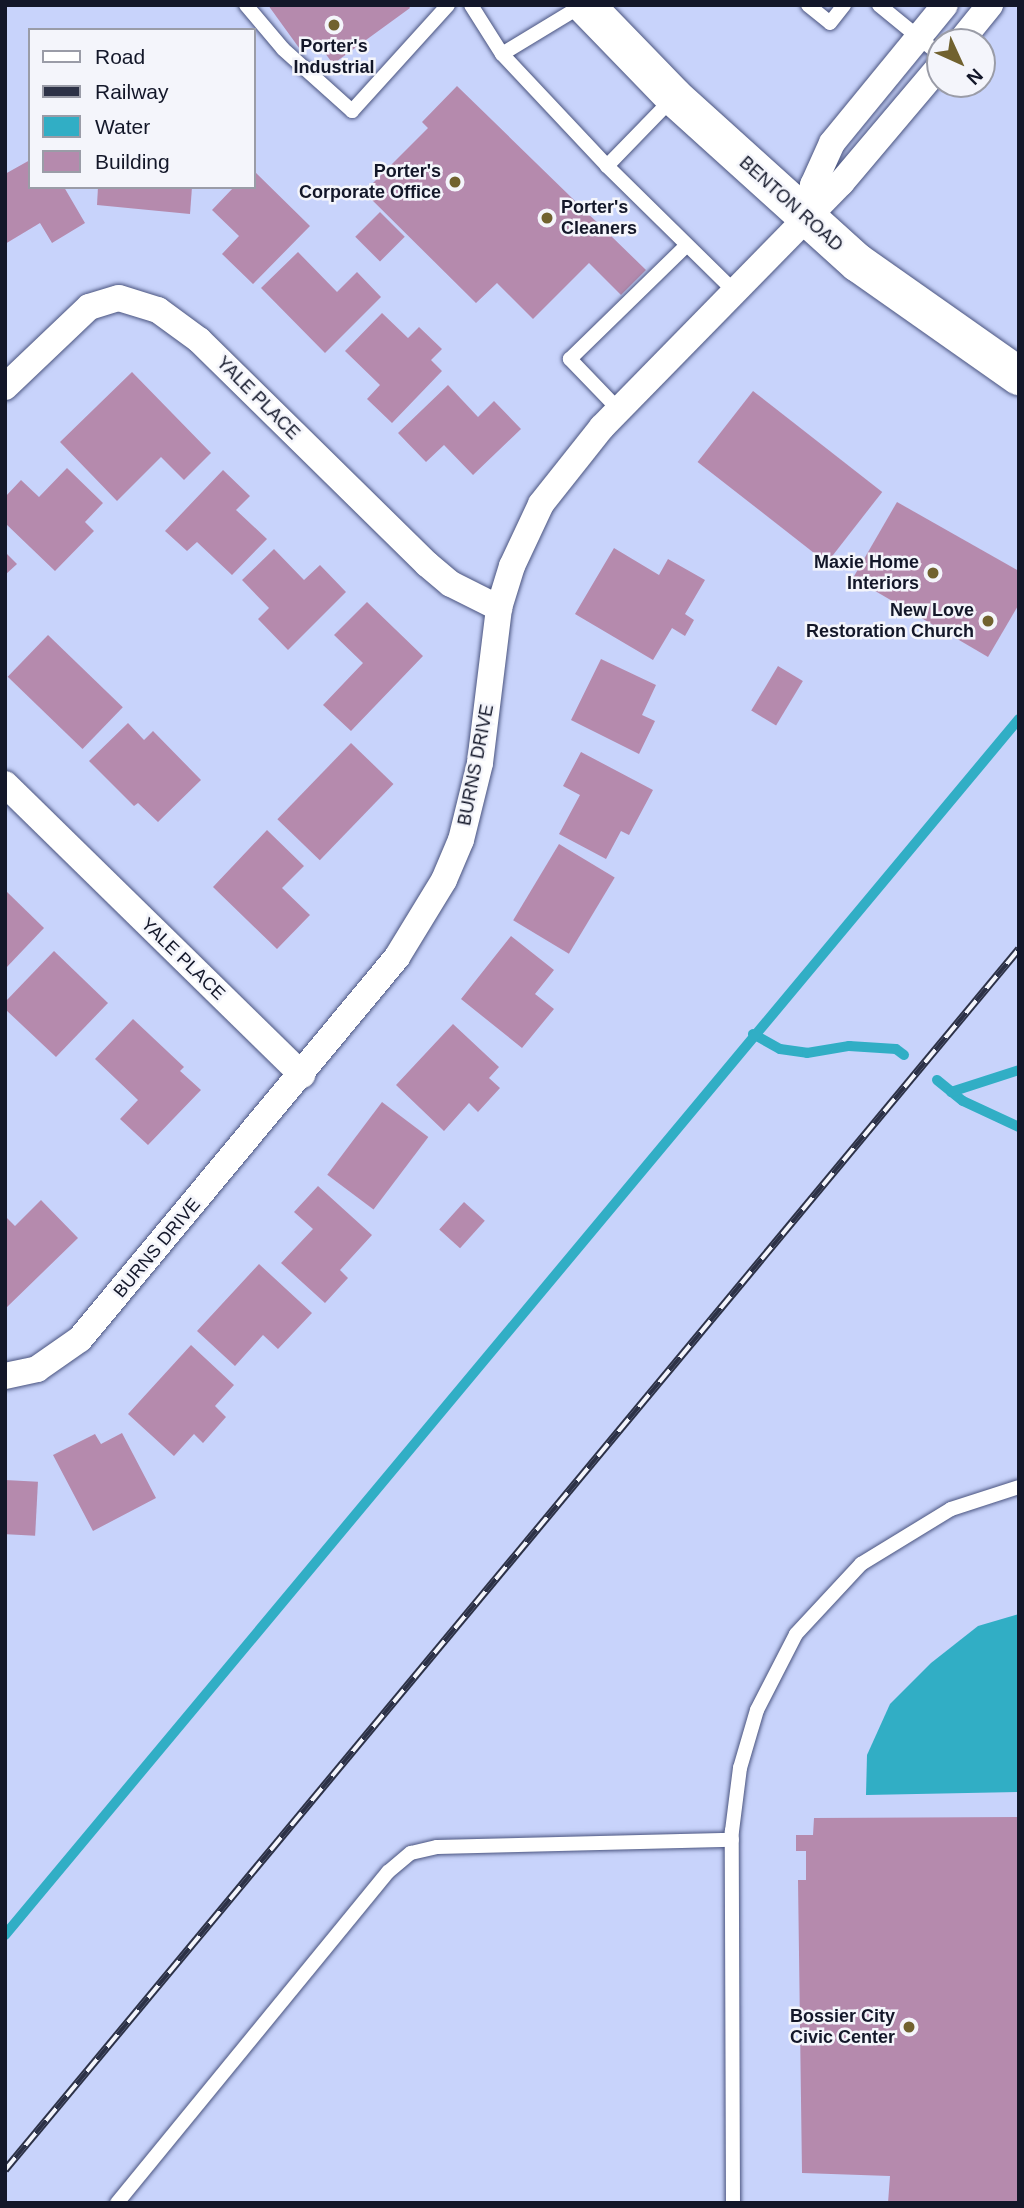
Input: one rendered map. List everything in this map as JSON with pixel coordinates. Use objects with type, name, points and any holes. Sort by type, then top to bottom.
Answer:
[{"type":"main road","name":"BENTON ROAD","points":[[584,5],[674,97],[858,263],[1011,366]]},
{"type":"street","points":[[806,218],[813,185],[832,143],[945,5]]},
{"type":"street","points":[[971,28],[990,5]]},
{"type":"street","name":"BURNS DRIVE","points":[[8,1376],[61,1357],[80,1339],[302,1075],[397,957],[428,909],[457,850],[480,763],[499,608],[512,566],[541,504],[579,453],[857,165],[926,83]]},
{"type":"street","name":"YALE PLACE","points":[[5,387],[89,307],[120,298],[159,310],[199,340],[427,564],[451,584],[499,608]]},
{"type":"street","name":"YALE PLACE","points":[[5,784],[302,1075]]},
{"type":"lane","points":[[246,5],[283,49],[352,111],[448,5]]},
{"type":"lane","points":[[471,5],[502,54],[607,166],[735,292]]},
{"type":"lane","points":[[502,54],[584,5]]},
{"type":"lane","points":[[808,5],[830,23],[844,5]]},
{"type":"lane","points":[[879,5],[926,43]]},
{"type":"lane","points":[[607,166],[674,97]]},
{"type":"lane","points":[[619,410],[570,359],[687,245]]},
{"type":"lane","points":[[733,2203],[732,1840],[740,1768],[757,1710],[784,1654],[817,1607],[861,1564],[894,1540],[951,1509],[1019,1487]]},
{"type":"lane","points":[[117,2203],[388,1872],[411,1853],[437,1847],[732,1840]]},
{"type":"water","points":[[1019,1614],[1019,1792],[866,1795],[867,1755],[890,1704],[931,1663],[978,1626]]},
{"type":"building","name":"Porter's Industrial","points":[[268,5],[408,5],[410,8],[333,64],[317,42],[302,52]]},
{"type":"building","points":[[457,86],[646,270],[621,295],[589,263],[533,319],[497,283],[476,303],[364,192],[428,128],[422,122]]},
{"type":"building","points":[[28,161],[28,189],[65,189],[85,223],[52,243],[40,223],[5,244],[5,174]]},
{"type":"building","points":[[256,173],[310,226],[253,284],[222,254],[239,236],[212,210],[232,189],[256,189]]},
{"type":"building","points":[[98,189],[192,189],[190,214],[97,205]]},
{"type":"building","points":[[380,212],[405,237],[380,261],[355,237]]},
{"type":"building","points":[[298,252],[337,292],[357,272],[381,297],[325,353],[261,288]]},
{"type":"building","points":[[382,313],[408,338],[419,327],[442,349],[431,360],[442,371],[392,423],[367,399],[380,385],[345,351]]},
{"type":"building","points":[[132,372],[211,453],[184,480],[161,457],[117,501],[60,442]]},
{"type":"building","points":[[448,385],[478,417],[494,401],[521,429],[473,475],[444,445],[426,462],[398,433]]},
{"type":"building","points":[[753,391],[882,492],[827,563],[698,462]]},
{"type":"building","points":[[67,468],[103,503],[85,522],[94,531],[55,571],[5,523],[5,497],[21,480],[39,497]]},
{"type":"building","points":[[223,470],[250,496],[236,510],[267,539],[232,575],[197,542],[187,551],[165,531]]},
{"type":"building","points":[[897,502],[1019,571],[1019,604],[988,657],[853,578]]},
{"type":"building","points":[[614,548],[659,575],[668,559],[705,580],[685,614],[694,620],[685,636],[672,628],[653,660],[575,614]]},
{"type":"building","points":[[274,549],[304,580],[320,565],[346,592],[288,650],[258,619],[269,608],[242,580]]},
{"type":"building","points":[[5,552],[17,564],[5,575]]},
{"type":"building","points":[[367,602],[423,656],[351,731],[323,705],[363,663],[334,635]]},
{"type":"building","points":[[48,635],[123,707],[83,749],[8,677]]},
{"type":"building","points":[[601,659],[656,685],[642,715],[655,721],[639,754],[571,720]]},
{"type":"building","points":[[778,666],[803,681],[776,726],[751,711]]},
{"type":"building","points":[[128,723],[144,740],[153,731],[201,780],[158,822],[138,803],[134,806],[89,761]]},
{"type":"building","points":[[351,743],[393,784],[320,860],[277,819]]},
{"type":"building","points":[[581,752],[653,790],[629,835],[621,831],[606,859],[559,834],[580,795],[563,786]]},
{"type":"building","points":[[267,830],[304,866],[282,888],[310,915],[277,949],[213,887]]},
{"type":"building","points":[[559,844],[615,877],[569,954],[513,920]]},
{"type":"building","points":[[5,890],[44,928],[5,969]]},
{"type":"building","points":[[511,936],[554,970],[535,994],[554,1009],[522,1048],[461,999]]},
{"type":"building","points":[[54,951],[108,1003],[56,1057],[5,1009],[5,1002]]},
{"type":"building","points":[[133,1019],[184,1067],[180,1071],[201,1090],[148,1145],[120,1119],[138,1100],[95,1059]]},
{"type":"building","points":[[453,1024],[499,1067],[489,1078],[500,1088],[478,1112],[469,1103],[444,1131],[396,1085]]},
{"type":"building","points":[[382,1102],[428,1137],[374,1210],[327,1175]]},
{"type":"building","points":[[318,1186],[372,1235],[340,1270],[348,1278],[325,1303],[281,1263],[313,1229],[294,1212]]},
{"type":"building","points":[[41,1200],[78,1238],[5,1309],[5,1216],[15,1226]]},
{"type":"building","points":[[464,1202],[485,1221],[460,1248],[439,1229]]},
{"type":"building","points":[[259,1264],[312,1313],[278,1349],[263,1335],[235,1366],[197,1331]]},
{"type":"building","points":[[191,1345],[234,1385],[215,1406],[226,1417],[203,1443],[194,1434],[174,1456],[128,1414]]},
{"type":"building","points":[[122,1433],[156,1498],[93,1531],[53,1455],[95,1434],[101,1444]]},
{"type":"building","points":[[5,1480],[38,1482],[35,1536],[5,1534]]},
{"type":"building","name":"Bossier City Civic Center","points":[[1019,1817],[1019,2203],[888,2203],[890,2176],[802,2173],[798,1880],[806,1880],[806,1851],[796,1851],[796,1835],[813,1835],[814,1818]]},
{"type":"waterway","points":[[5,1935],[1019,719]]},
{"type":"waterway","points":[[753,1034],[780,1049],[807,1053],[849,1046],[896,1049],[904,1055]]},
{"type":"waterway","points":[[951,1092],[1019,1070]]},
{"type":"waterway","points":[[937,1080],[963,1101],[1019,1127]]},
{"type":"railway","points":[[5,2170],[1019,949]]},
{"type":"place","name":"Porter's Industrial","points":[[334,25]]},
{"type":"place","name":"Porter's Corporate Office","points":[[455,182]]},
{"type":"place","name":"Porter's Cleaners","points":[[547,218]]},
{"type":"place","name":"Maxie Home Interiors","points":[[933,573]]},
{"type":"place","name":"New Love Restoration Church","points":[[988,621]]},
{"type":"place","name":"Bossier City Civic Center","points":[[909,2027]]}]
